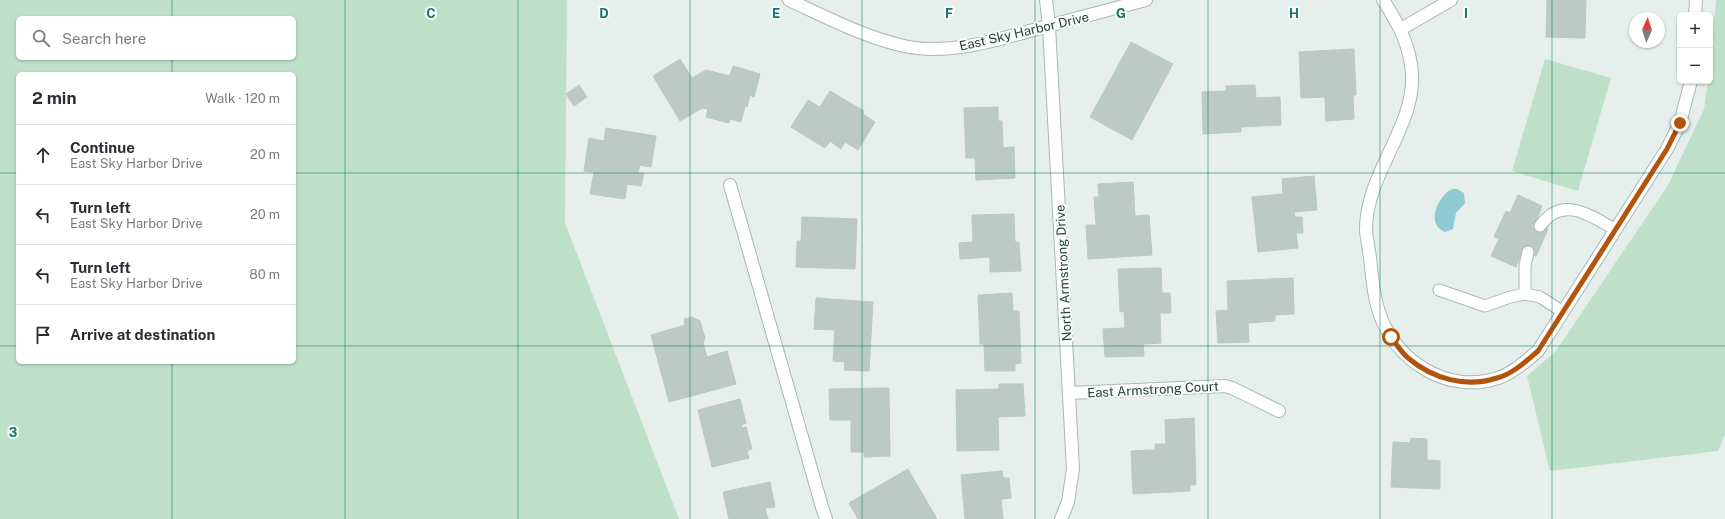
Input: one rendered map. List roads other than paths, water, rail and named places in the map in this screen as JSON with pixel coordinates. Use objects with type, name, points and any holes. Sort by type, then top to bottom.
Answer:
[{"type":"street","name":"East Sky Harbor Drive","points":[[789,0],[858,31],[886,41],[906,46],[930,48],[956,47],[993,41],[1146,0]]},
{"type":"street","name":"North Armstrong Drive","points":[[1046,0],[1049,26],[1073,468],[1068,502],[1061,519]]},
{"type":"street","points":[[1383,0],[1401,29],[1409,52],[1412,70],[1410,100],[1400,129],[1378,176],[1370,202],[1366,230],[1373,281],[1379,312],[1391,337],[1407,358],[1427,372],[1449,380],[1474,382],[1498,378],[1519,367],[1538,351],[1614,229],[1667,149],[1680,123],[1690,84]]},
{"type":"street","points":[[1401,29],[1451,0]]},
{"type":"street","points":[[1695,12],[1696,0]]},
{"type":"street","points":[[730,185],[826,519]]},
{"type":"street","name":"East Armstrong Court","points":[[1069,393],[1225,386],[1279,411]]},
{"type":"lane","points":[[1540,226],[1547,216],[1559,211],[1571,210],[1585,212],[1614,229]]},
{"type":"lane","points":[[1525,294],[1525,266],[1528,252]]},
{"type":"lane","points":[[1440,290],[1485,306],[1510,297],[1525,294],[1540,297],[1562,312]]},
{"type":"water","points":[[1452,189],[1457,189],[1464,193],[1465,203],[1456,213],[1453,229],[1445,232],[1439,228],[1436,223],[1436,210],[1442,198]]}]
